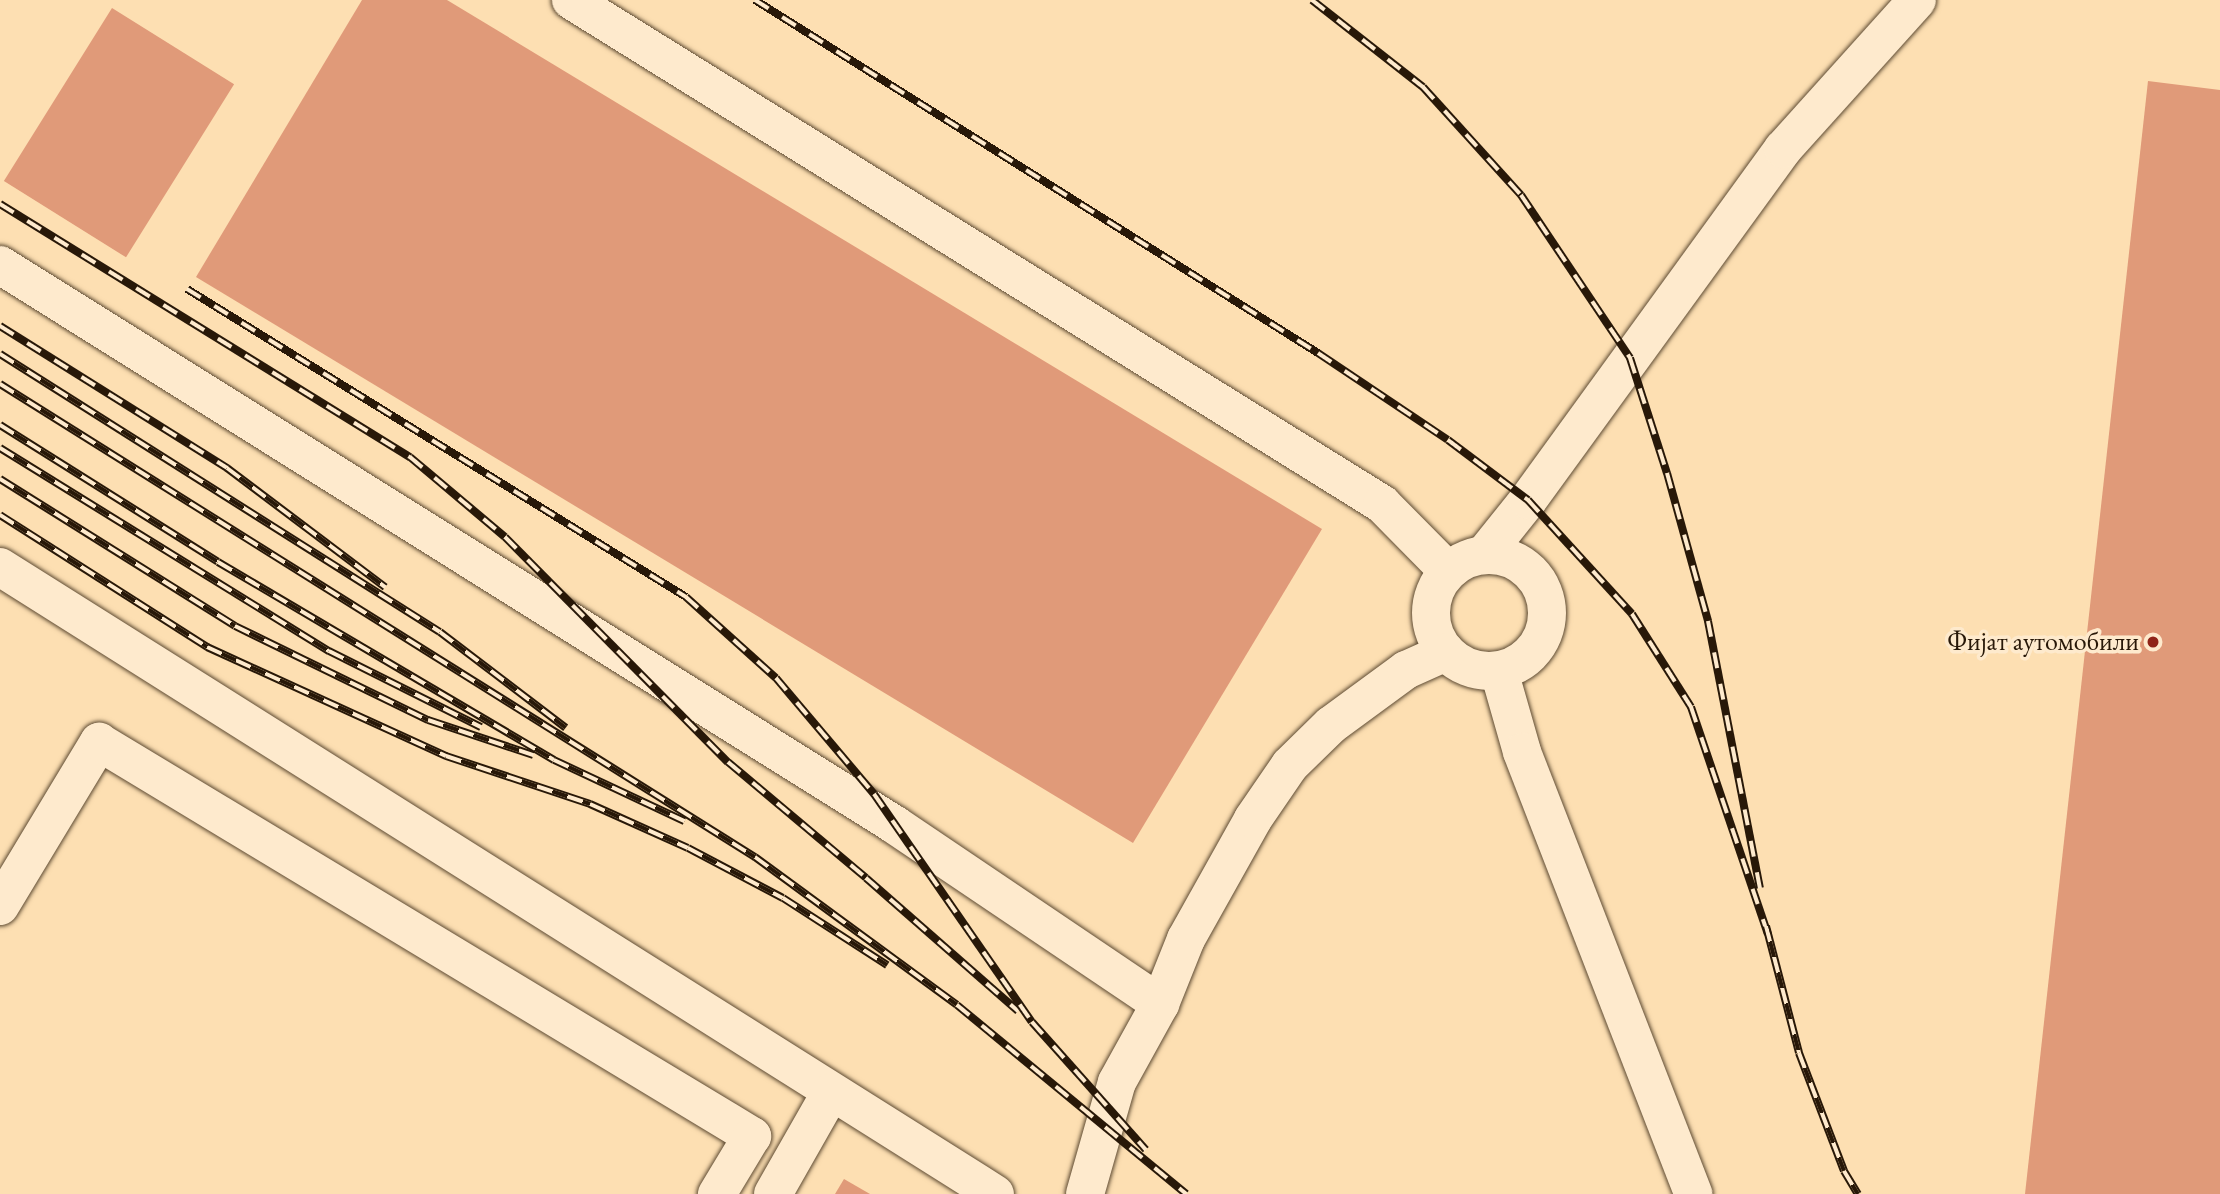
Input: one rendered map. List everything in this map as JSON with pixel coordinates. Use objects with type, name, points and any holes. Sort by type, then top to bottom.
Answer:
[{"type":"street","points":[[571,0],[1382,504],[1448,571]]},
{"type":"street","points":[[1484,555],[1528,500],[1783,149],[1917,0]]},
{"type":"street","points":[[0,265],[895,825],[1160,1004]]},
{"type":"street","points":[[1484,555],[1518,563],[1542,589],[1546,606],[1546,624],[1541,640],[1530,655],[1499,671],[1470,668],[1446,652],[1436,638],[1431,611],[1437,586],[1448,571],[1465,560],[1484,555]]},
{"type":"street","points":[[0,568],[995,1194]]},
{"type":"street","points":[[1085,1194],[1117,1082],[1160,1004],[1186,939],[1253,818],[1290,765],[1366,697],[1406,670],[1446,652]]},
{"type":"street","points":[[1499,671],[1522,752],[1693,1194]]},
{"type":"street","points":[[0,906],[99,742],[752,1136],[717,1194]]},
{"type":"street","points":[[773,1194],[831,1092]]},
{"type":"building","points":[[362,0],[447,0],[1322,529],[1133,843],[196,277]]},
{"type":"building","points":[[112,8],[234,84],[126,257],[4,181]]},
{"type":"building","name":"Фијат аутомобили","points":[[2148,81],[2220,90],[2220,1194],[2025,1194]]},
{"type":"building","points":[[844,1179],[870,1194],[835,1194]]},
{"type":"railway","points":[[755,0],[1318,353],[1448,440],[1528,500],[1632,614],[1691,707],[1768,934]]},
{"type":"railway","points":[[1312,0],[1423,87],[1521,195],[1630,358],[1667,473],[1708,621],[1760,888]]},
{"type":"railway","points":[[0,204],[410,457],[505,537],[728,762],[1018,1011]]},
{"type":"railway","points":[[187,289],[686,597],[776,678],[874,794],[1032,1022],[1146,1150]]},
{"type":"railway","points":[[0,326],[227,468],[385,587]]},
{"type":"railway","points":[[0,354],[440,632],[566,728]]},
{"type":"railway","points":[[0,384],[755,857],[957,1005],[1186,1194]]},
{"type":"railway","points":[[0,425],[218,562],[554,760],[684,821]]},
{"type":"railway","points":[[0,448],[329,651],[481,727]]},
{"type":"railway","points":[[0,479],[235,626],[428,720],[533,755]]},
{"type":"railway","points":[[0,515],[207,647],[446,756],[590,804],[688,848],[783,898],[887,965]]},
{"type":"railway","points":[[1766,926],[1799,1053],[1844,1171],[1858,1194]]},
{"type":"place","name":"Фијат аутомобили","points":[[2153,642]]}]
